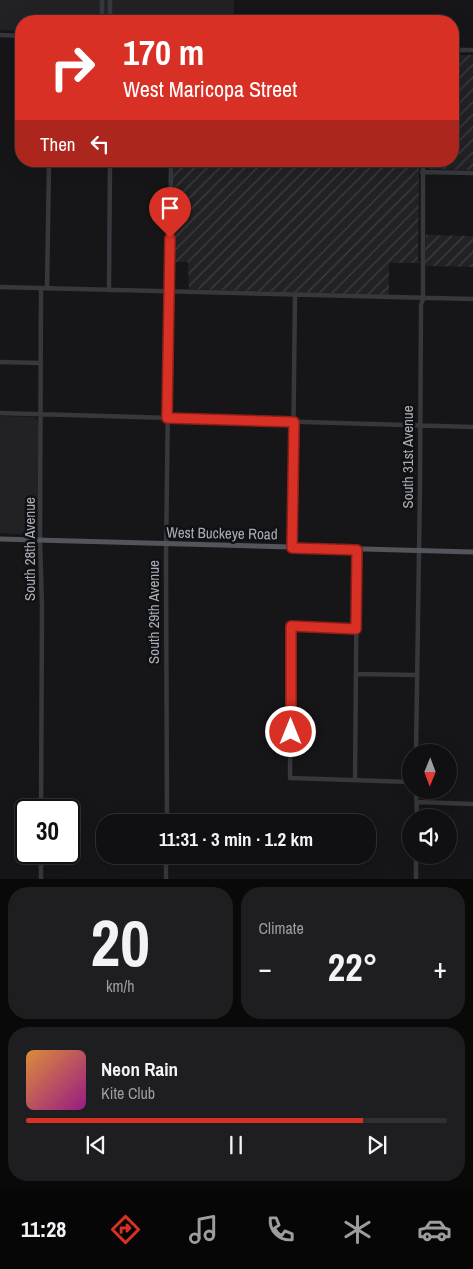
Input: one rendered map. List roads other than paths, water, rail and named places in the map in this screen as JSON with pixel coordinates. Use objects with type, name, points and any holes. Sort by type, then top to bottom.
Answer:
[{"type":"main road","name":"West Buckeye Road","points":[[0,539],[473,552]]},
{"type":"street","points":[[102,0],[102,15]]},
{"type":"street","points":[[110,0],[110,15]]},
{"type":"street","points":[[0,35],[15,36]]},
{"type":"street","points":[[459,50],[473,50]]},
{"type":"street","name":"South 28th Avenue","points":[[41,799],[41,363],[49,167]]},
{"type":"street","points":[[109,290],[110,167]]},
{"type":"street","name":"South 29th Avenue","points":[[166,814],[166,545],[171,167]]},
{"type":"street","name":"South 31st Avenue","points":[[416,744],[421,305],[423,299],[422,167]]},
{"type":"street","points":[[422,172],[473,173]]},
{"type":"street","points":[[0,287],[473,299]]},
{"type":"street","points":[[292,548],[295,295]]},
{"type":"street","points":[[0,362],[41,363]]},
{"type":"street","points":[[0,413],[473,427]]},
{"type":"street","points":[[355,780],[357,550]]},
{"type":"street","points":[[356,629],[291,626],[290,778],[402,782]]},
{"type":"street","points":[[356,674],[417,675]]},
{"type":"street","points":[[417,799],[417,809]]},
{"type":"street","points":[[417,802],[473,804]]},
{"type":"street","points":[[41,864],[41,879]]},
{"type":"street","points":[[166,864],[166,879]]},
{"type":"street","points":[[416,864],[416,879]]}]
